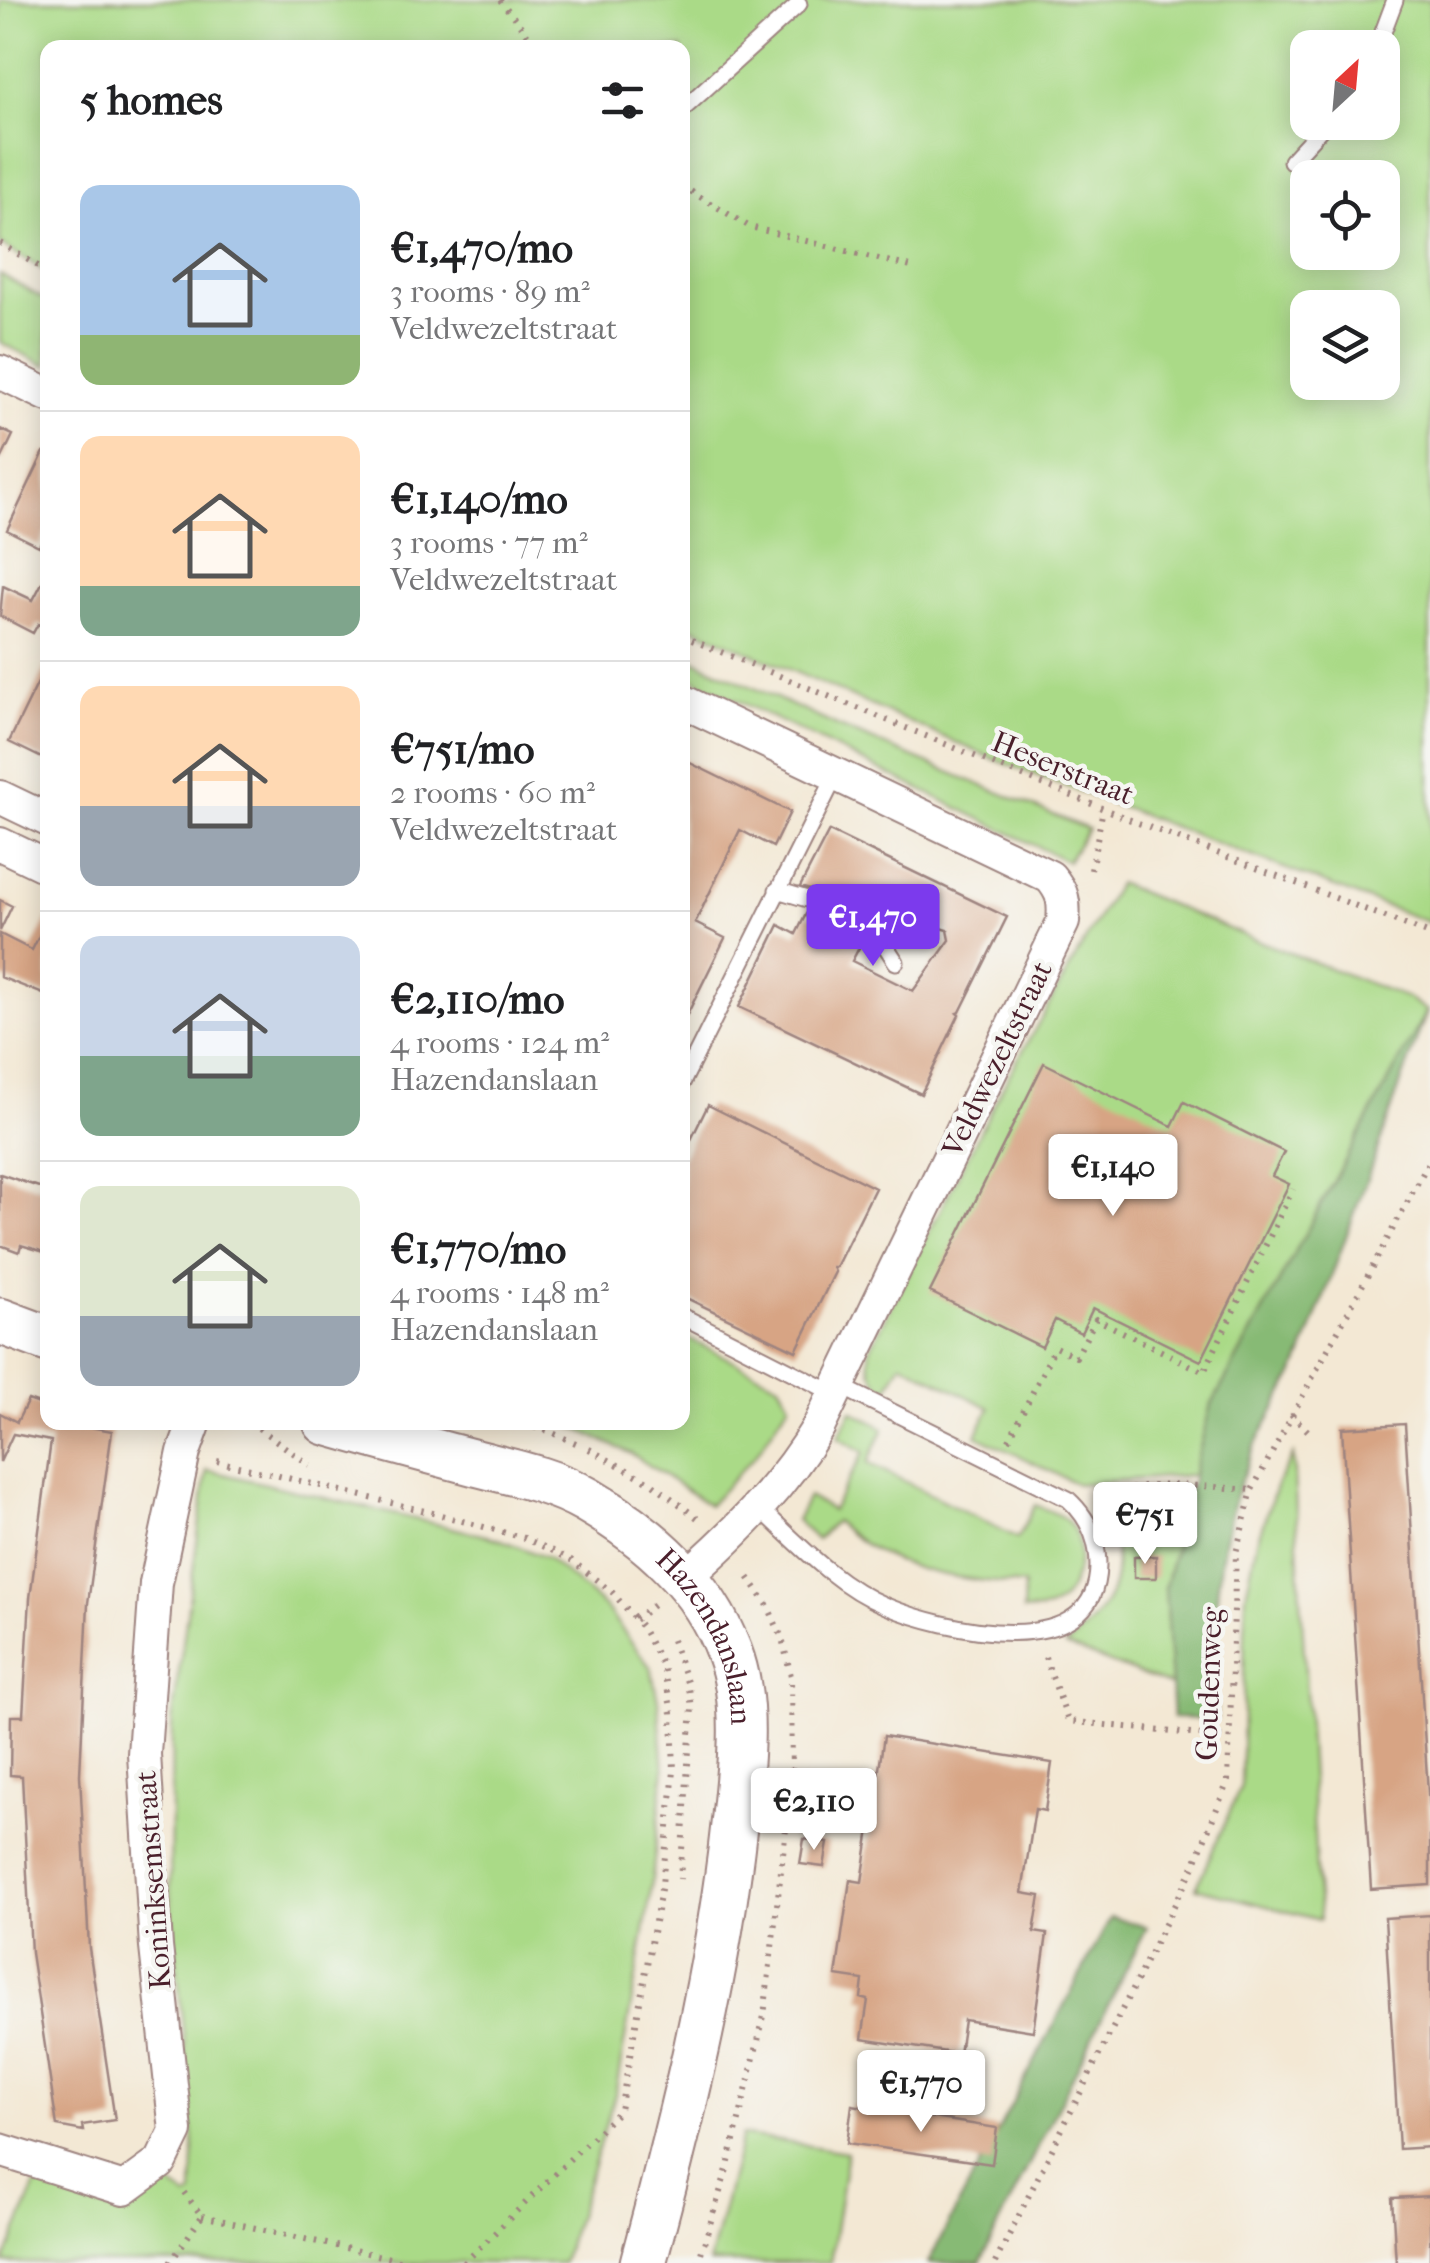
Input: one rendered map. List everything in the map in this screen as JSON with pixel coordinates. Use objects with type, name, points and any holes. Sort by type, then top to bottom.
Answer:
[{"type":"street","points":[[0,372],[40,391]]},
{"type":"street","name":"Veldwezeltstraat","points":[[686,1577],[760,1508],[798,1460],[838,1390],[1063,922],[1065,906],[1062,890],[1050,877],[690,704]]},
{"type":"street","points":[[0,797],[40,816]]},
{"type":"street","points":[[0,844],[40,864]]},
{"type":"street","points":[[0,1321],[40,1336]]},
{"type":"street","name":"Hazendanslaan","points":[[354,1430],[560,1488],[585,1499],[655,1547],[686,1577],[718,1625],[731,1656],[738,1686],[738,1787],[712,1980],[643,2263]]},
{"type":"street","name":"Koninksemstraat","points":[[161,2162],[176,2131],[156,1947],[144,1754],[156,1584],[190,1437]]},
{"type":"street","points":[[0,2150],[124,2189],[161,2162]]},
{"type":"lane","points":[[1384,30],[1395,0]]},
{"type":"lane","points":[[690,103],[799,4]]},
{"type":"lane","points":[[1292,160],[1310,140]]},
{"type":"lane","points":[[690,1067],[837,772]]},
{"type":"lane","points":[[777,890],[868,917],[896,962]]},
{"type":"lane","points":[[690,1320],[1068,1499],[1085,1517],[1096,1544],[1096,1582],[1092,1596],[1075,1618],[1036,1632],[966,1627],[921,1618],[886,1606],[836,1577],[760,1508]]},
{"type":"path","points":[[500,0],[532,40]]},
{"type":"path","points":[[690,191],[750,227],[911,267]]},
{"type":"path","points":[[0,243],[40,267]]},
{"type":"path","name":"Heserstraat","points":[[690,639],[1103,809],[1430,934]]},
{"type":"path","points":[[1098,843],[1103,809]]},
{"type":"path","name":"Goudenweg","points":[[995,2263],[1193,1868],[1228,1782],[1236,1552],[1252,1490],[1430,1160]]},
{"type":"path","points":[[997,1464],[1055,1347],[1076,1357],[1096,1319],[1204,1372],[1294,1189]]},
{"type":"path","points":[[1291,1413],[1311,1434]]},
{"type":"path","points":[[260,1430],[304,1464],[324,1468]]},
{"type":"path","points":[[190,1437],[524,1538],[571,1560],[612,1592],[636,1620],[663,1666],[672,1713],[674,1771],[662,1884],[620,2110],[464,2263]]},
{"type":"path","points":[[1077,1508],[1106,1494],[1137,1488],[1199,1486],[1252,1490]]},
{"type":"path","points":[[642,1596],[672,1640],[690,1688],[692,1707],[679,1892]]},
{"type":"path","points":[[636,1620],[652,1606]]},
{"type":"path","points":[[1036,1632],[1068,1721],[1228,1738]]},
{"type":"path","points":[[161,2162],[202,2216],[412,2263]]},
{"type":"path","points":[[170,2263],[202,2216]]},
{"type":"green space","points":[[0,0],[1430,0],[1430,923],[996,760],[690,626],[690,40],[40,40],[40,268],[0,244]]},
{"type":"green space","points":[[0,274],[40,297],[40,362],[0,342]]},
{"type":"green space","points":[[690,658],[837,726],[1088,829],[1067,861],[690,677]]},
{"type":"green space","points":[[1118,883],[1408,998],[1427,1011],[1210,1408],[1193,1475],[1077,1484],[976,1435],[990,1408],[902,1363],[887,1389],[882,1386],[872,1373],[869,1351],[1006,1080]]},
{"type":"green space","points":[[1427,1011],[1302,1355],[1238,1488],[1218,1586],[1216,1719],[1173,1718],[1165,1587],[1210,1408]]},
{"type":"green space","points":[[690,1340],[779,1384],[790,1403],[757,1453],[709,1505],[632,1454],[579,1430],[690,1430]]},
{"type":"green space","points":[[852,1411],[884,1428],[868,1463],[1018,1538],[1035,1505],[1065,1519],[1078,1540],[1079,1553],[1067,1593],[1048,1609],[1023,1611],[1024,1585],[923,1570],[877,1552],[835,1521],[817,1540],[796,1520],[808,1497],[832,1510],[864,1452],[838,1437]]},
{"type":"green space","points":[[1293,1455],[1320,1920],[1196,1888],[1241,1786],[1246,1594],[1257,1541],[1277,1484]]},
{"type":"green space","points":[[207,1470],[499,1539],[547,1558],[605,1607],[651,1668],[664,1770],[650,1898],[615,2095],[562,2263],[4,2263],[38,2179],[117,2198],[157,2176],[188,2197],[193,2194],[194,2146],[170,1893],[172,1721]]},
{"type":"green space","points":[[1190,1491],[1165,1587],[1171,1686],[1065,1646],[1096,1617],[1112,1588],[1116,1554],[1107,1512]]},
{"type":"green space","points":[[1111,1917],[1147,1927],[980,2263],[928,2263]]},
{"type":"green space","points":[[742,2135],[847,2152],[830,2263],[709,2263]]},
{"type":"building","points":[[0,429],[13,435],[0,462]]},
{"type":"building","points":[[40,460],[39,546],[7,530]]},
{"type":"building","points":[[3,586],[33,600],[40,587],[40,625],[33,633],[0,616]]},
{"type":"building","points":[[40,678],[40,757],[9,742]]},
{"type":"building","points":[[690,763],[790,812],[773,847],[740,830],[695,923],[725,938],[690,1009]]},
{"type":"building","points":[[829,831],[1007,917],[957,1013],[921,1094],[739,1007],[779,925],[796,934],[806,914],[862,942],[852,961],[913,991],[950,940],[948,930],[800,887]]},
{"type":"building","points":[[0,900],[12,906],[0,931]]},
{"type":"building","points":[[0,934],[32,950],[40,934],[40,993],[0,977]]},
{"type":"building","points":[[1044,1063],[1172,1126],[1184,1102],[1284,1152],[1272,1176],[1289,1184],[1201,1361],[1093,1308],[1081,1333],[1055,1320],[1042,1347],[930,1292]]},
{"type":"building","points":[[708,1105],[875,1188],[833,1267],[835,1272],[796,1351],[690,1300],[690,1142]]},
{"type":"building","points":[[0,1174],[40,1187],[40,1251],[21,1245],[19,1252],[0,1245]]},
{"type":"building","points":[[28,1400],[40,1404],[40,1430],[112,1431],[88,1603],[80,1775],[89,1948],[115,2120],[82,2125],[83,2131],[57,2126],[31,1953],[22,1776],[10,1775],[11,1716],[23,1716],[30,1598],[51,1441],[13,1434],[0,1462],[0,1413],[17,1422]]},
{"type":"building","points":[[1405,1424],[1430,1825],[1430,1885],[1371,1889],[1342,1428]]},
{"type":"building","points":[[1155,1510],[1155,1532],[1134,1533],[1133,1511]]},
{"type":"building","points":[[1156,1556],[1156,1578],[1134,1578],[1134,1557]]},
{"type":"building","points":[[884,1736],[1052,1763],[1045,1811],[1035,1809],[1022,1893],[1040,1896],[1034,1932],[1047,1934],[1033,2031],[964,2020],[959,2054],[862,2039],[868,2000],[861,1998],[863,1980],[836,1976],[850,1880],[862,1882]]},
{"type":"building","points":[[804,1839],[828,1843],[824,1867],[800,1864]]},
{"type":"building","points":[[1430,1915],[1430,2147],[1399,2149],[1385,1918]]},
{"type":"building","points":[[852,2105],[997,2128],[992,2164],[847,2143]]},
{"type":"building","points":[[1430,2196],[1430,2263],[1396,2263],[1392,2198]]}]
